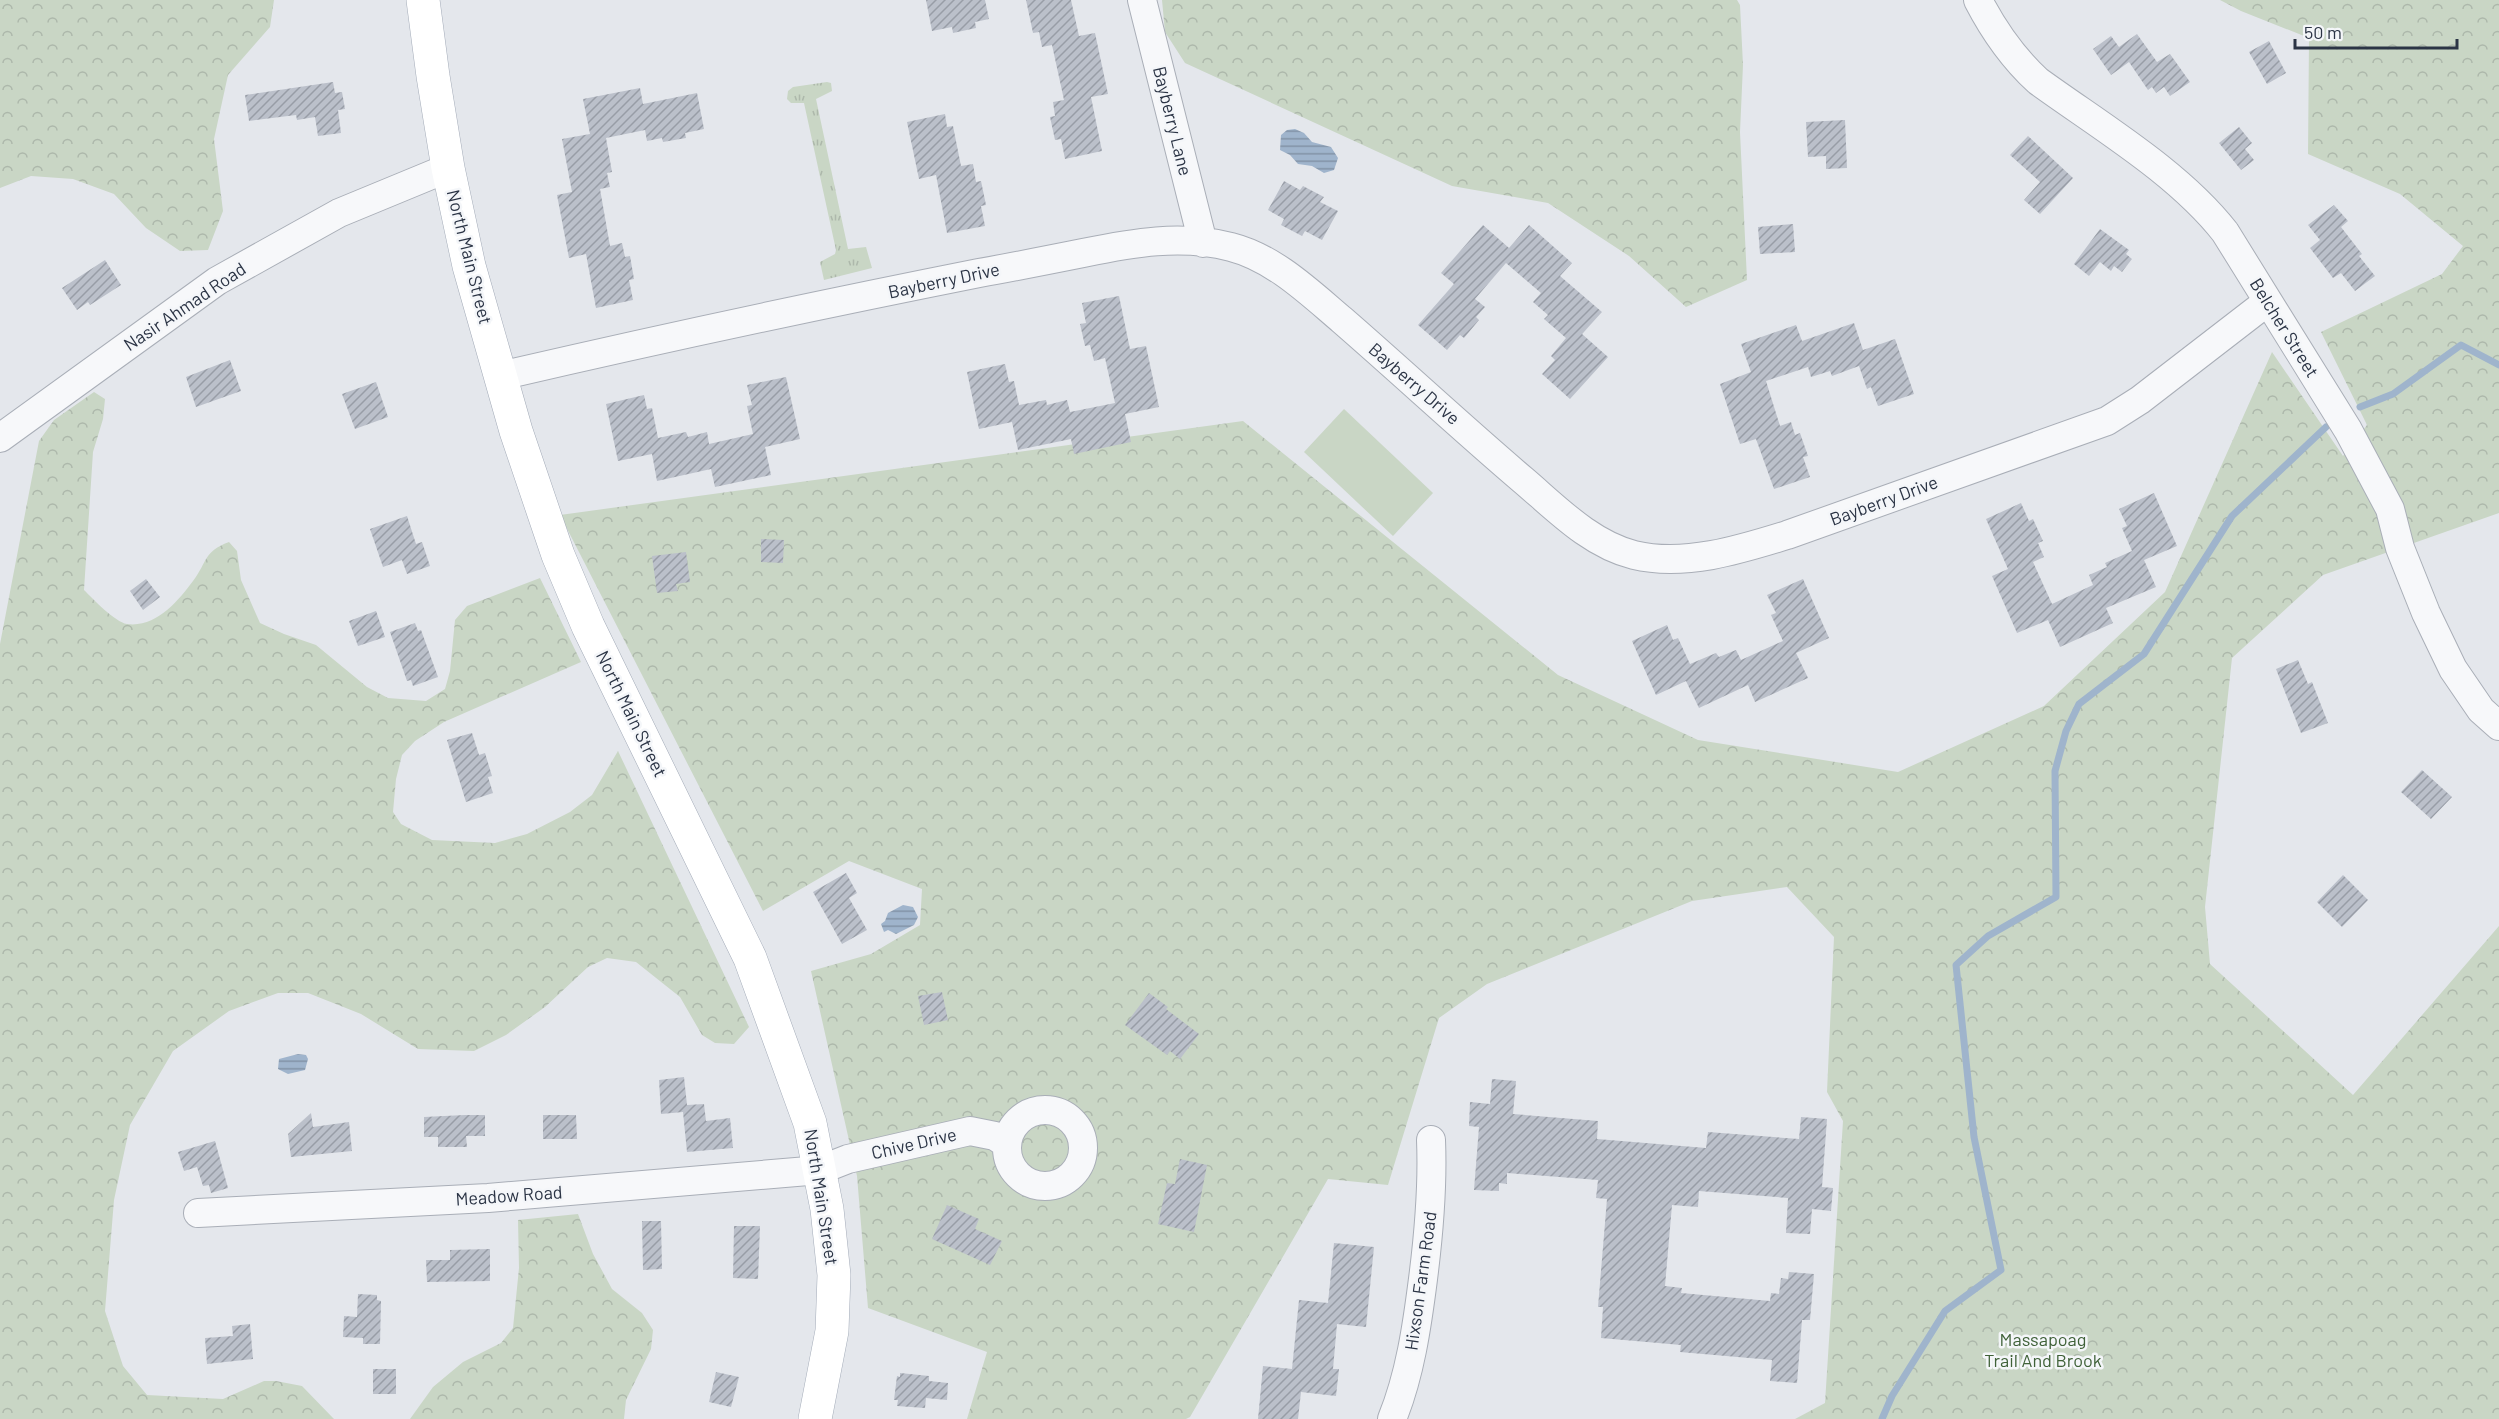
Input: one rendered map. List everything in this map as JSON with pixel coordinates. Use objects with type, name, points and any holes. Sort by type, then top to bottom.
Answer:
[{"type":"main road","name":"North Main Street","points":[[423,0],[448,168],[469,266],[500,376],[558,555],[588,626],[750,958],[810,1123],[827,1209],[834,1275],[832,1331],[815,1419]]},
{"type":"street","name":"Bayberry Lane","points":[[1142,0],[1203,243]]},
{"type":"street","name":"Belcher Street","points":[[1978,0],[1995,32],[2021,66],[2038,81],[2164,172],[2209,212],[2225,232],[2348,430],[2390,509],[2400,548],[2452,669],[2481,710],[2499,726]]},
{"type":"street","name":"Nasir Ahmad Road","points":[[0,438],[217,281],[339,213],[448,168]]},
{"type":"street","name":"Bayberry Drive","points":[[500,376],[607,351],[1120,246],[1162,241],[1230,247],[1247,252],[1290,277],[1579,526],[1608,546],[1638,556],[1658,559],[1707,555],[1756,545],[2107,421],[2139,400],[2267,302]]},
{"type":"street","name":"Chive Drive","points":[[820,1170],[848,1159],[970,1131],[995,1136],[1007,1144]]},
{"type":"street","name":"Hixson Farm Road","points":[[1392,1419],[1409,1365],[1421,1297],[1431,1218],[1431,1140]]},
{"type":"street","name":"Meadow Road","points":[[198,1214],[489,1198],[820,1170]]},
{"type":"green space","points":[[0,0],[274,0],[270,27],[228,75],[214,139],[223,211],[208,250],[180,251],[146,228],[114,194],[73,179],[31,176],[0,188]]},
{"type":"green space","points":[[1162,0],[1737,0],[1740,5],[1743,65],[1740,132],[1747,280],[1686,307],[1629,256],[1548,203],[1452,186],[1185,63],[1165,32]]},
{"type":"green space","name":"Massapoag Trail And Brook","points":[[2220,0],[2499,0],[2499,513],[2323,575],[2232,658],[2205,907],[2210,964],[2353,1095],[2499,926],[2499,1419],[1795,1419],[1825,1403],[1843,1121],[1827,1092],[1834,937],[1787,887],[1692,901],[1487,984],[1439,1018],[1388,1185],[1328,1179],[1190,1417],[1186,1419],[967,1419],[987,1352],[868,1308],[857,1176],[811,971],[871,954],[920,925],[922,889],[849,861],[763,911],[560,515],[1243,421],[1558,675],[1698,740],[1898,772],[2044,706],[2165,592],[2272,352],[2343,456],[2367,425],[2321,332],[2442,274],[2463,246],[2400,194],[2308,154],[2309,38],[2241,11]]},
{"type":"green space","points":[[831,83],[832,91],[816,99],[848,249],[866,247],[872,268],[824,280],[820,262],[835,254],[836,250],[804,103],[791,103],[787,99],[788,91],[793,87]]},
{"type":"green space","points":[[94,392],[105,399],[103,419],[93,452],[84,590],[104,610],[122,622],[138,624],[147,622],[165,612],[187,589],[210,553],[229,542],[237,551],[241,580],[260,623],[316,645],[367,687],[388,698],[426,701],[445,689],[450,671],[455,620],[467,606],[540,578],[581,662],[444,722],[415,741],[402,755],[396,779],[393,812],[401,824],[432,840],[495,843],[527,834],[570,812],[592,795],[618,751],[749,1027],[734,1044],[715,1043],[702,1035],[680,997],[636,962],[607,958],[588,967],[545,1007],[506,1035],[474,1051],[418,1049],[361,1014],[308,993],[278,993],[229,1011],[173,1051],[130,1125],[114,1200],[105,1311],[123,1366],[147,1395],[223,1399],[264,1381],[302,1386],[334,1419],[0,1419],[0,644],[39,441],[54,420]]},
{"type":"green space","points":[[1344,409],[1433,493],[1393,536],[1304,452]]},
{"type":"green space","points":[[578,1214],[593,1254],[612,1289],[642,1313],[653,1330],[651,1349],[626,1400],[624,1419],[410,1419],[433,1387],[463,1362],[501,1343],[513,1328],[519,1268],[518,1220]]},
{"type":"water","points":[[1295,129],[1304,133],[1312,142],[1331,147],[1338,158],[1334,170],[1324,173],[1312,166],[1298,164],[1290,155],[1280,150],[1281,135],[1287,130]]},
{"type":"water","points":[[903,905],[913,907],[918,917],[914,925],[896,934],[888,930],[884,932],[881,924],[888,913]]},
{"type":"water","points":[[298,1054],[306,1055],[308,1059],[305,1070],[288,1074],[278,1069],[279,1059]]},
{"type":"building","points":[[926,0],[985,0],[989,19],[975,22],[976,28],[953,33],[952,27],[932,31]]},
{"type":"building","points":[[1026,0],[1071,0],[1079,36],[1095,33],[1108,94],[1091,97],[1102,151],[1065,159],[1061,139],[1055,140],[1050,117],[1055,116],[1053,102],[1064,100],[1052,45],[1042,47],[1039,32],[1033,33]]},
{"type":"building","points":[[2137,34],[2157,62],[2170,54],[2190,82],[2170,96],[2164,87],[2156,93],[2152,87],[2148,90],[2129,62],[2111,75],[2093,49],[2111,36],[2119,47]]},
{"type":"building","points":[[2269,41],[2286,73],[2267,84],[2249,52]]},
{"type":"building","points":[[333,82],[335,93],[342,92],[345,109],[338,110],[341,133],[318,136],[315,117],[297,120],[296,115],[249,121],[245,95]]},
{"type":"building","points":[[640,88],[643,104],[697,93],[704,129],[685,133],[686,138],[663,142],[662,138],[647,141],[645,130],[606,138],[612,172],[607,173],[610,187],[600,189],[610,246],[622,243],[625,257],[630,256],[634,279],[629,280],[633,300],[596,308],[586,254],[569,258],[557,195],[572,192],[562,139],[590,134],[583,99]]},
{"type":"building","points":[[945,114],[947,127],[953,126],[961,166],[973,164],[976,182],[981,181],[986,205],[981,206],[985,226],[947,233],[936,175],[919,179],[907,122]]},
{"type":"building","points":[[1845,120],[1847,168],[1826,169],[1826,156],[1808,157],[1806,122]]},
{"type":"building","points":[[2239,127],[2252,143],[2245,149],[2254,160],[2241,170],[2219,143]]},
{"type":"building","points":[[2028,136],[2073,178],[2040,214],[2024,200],[2040,182],[2010,155]]},
{"type":"building","points":[[1284,181],[1300,190],[1303,186],[1324,197],[1320,202],[1338,211],[1322,240],[1305,231],[1302,236],[1281,225],[1284,219],[1268,210]]},
{"type":"building","points":[[2334,205],[2348,221],[2341,227],[2362,254],[2359,256],[2375,276],[2355,291],[2341,273],[2333,278],[2310,248],[2320,240],[2308,225]]},
{"type":"building","points":[[1793,224],[1795,252],[1760,254],[1758,227]]},
{"type":"building","points":[[1483,225],[1509,248],[1529,225],[1572,263],[1560,276],[1602,312],[1582,334],[1608,357],[1570,399],[1542,374],[1555,360],[1551,356],[1566,338],[1544,319],[1548,315],[1533,302],[1541,293],[1506,263],[1475,299],[1485,307],[1476,317],[1479,320],[1464,338],[1460,335],[1447,350],[1418,325],[1454,284],[1441,273]]},
{"type":"building","points":[[2100,229],[2129,250],[2126,254],[2132,259],[2122,272],[2114,266],[2111,271],[2100,262],[2089,276],[2074,264]]},
{"type":"building","points":[[105,260],[121,285],[90,305],[88,302],[77,310],[62,288]]},
{"type":"building","points":[[1119,296],[1130,349],[1146,346],[1159,407],[1125,414],[1131,442],[1074,454],[1071,439],[1018,450],[1012,422],[979,429],[967,372],[1005,364],[1009,382],[1014,381],[1019,405],[1046,400],[1047,405],[1067,400],[1070,412],[1115,403],[1105,358],[1094,361],[1090,345],[1085,346],[1080,324],[1086,323],[1082,303]]},
{"type":"building","points":[[1854,323],[1863,350],[1895,339],[1914,394],[1878,406],[1871,387],[1867,389],[1859,366],[1832,376],[1830,371],[1811,377],[1808,367],[1766,381],[1780,426],[1791,422],[1795,435],[1800,433],[1808,456],[1803,457],[1810,477],[1774,489],[1756,439],[1740,444],[1720,384],[1751,372],[1741,344],[1796,325],[1802,341]]},
{"type":"building","points":[[230,360],[241,391],[196,407],[186,377]]},
{"type":"building","points":[[786,377],[800,439],[765,447],[771,475],[715,487],[711,469],[657,481],[652,454],[618,461],[606,404],[644,395],[647,409],[652,408],[658,438],[686,432],[688,437],[707,432],[709,444],[753,434],[747,406],[752,405],[747,385]]},
{"type":"building","points":[[376,382],[388,417],[355,429],[342,394]]},
{"type":"building","points":[[2154,493],[2177,546],[2144,560],[2156,587],[2106,608],[2113,623],[2060,647],[2048,620],[2017,633],[1992,576],[2008,569],[1986,519],[2021,503],[2029,521],[2033,519],[2043,541],[2038,543],[2044,557],[2033,562],[2052,604],[2093,585],[2089,575],[2107,567],[2105,563],[2132,551],[2122,528],[2127,526],[2119,509]]},
{"type":"building","points":[[407,516],[416,544],[422,542],[430,566],[407,574],[402,560],[383,567],[370,529]]},
{"type":"building","points":[[761,539],[784,540],[783,563],[761,562]]},
{"type":"building","points":[[686,552],[690,582],[676,584],[678,591],[657,593],[652,556]]},
{"type":"building","points":[[146,579],[160,597],[143,610],[130,591]]},
{"type":"building","points":[[1803,579],[1829,638],[1796,653],[1808,678],[1755,702],[1748,685],[1699,708],[1686,681],[1656,695],[1632,641],[1667,625],[1673,640],[1678,638],[1690,664],[1716,653],[1719,657],[1736,650],[1741,660],[1783,641],[1771,615],[1776,613],[1767,595]]},
{"type":"building","points":[[376,611],[385,637],[358,646],[349,621]]},
{"type":"building","points":[[415,623],[418,631],[421,630],[438,677],[413,686],[411,680],[407,681],[390,632]]},
{"type":"building","points":[[2298,660],[2308,684],[2312,682],[2328,723],[2301,733],[2276,669]]},
{"type":"building","points":[[472,733],[479,755],[485,753],[492,776],[488,777],[493,793],[466,802],[447,740]]},
{"type":"building","points":[[2422,770],[2452,797],[2431,819],[2401,792]]},
{"type":"building","points":[[846,873],[857,893],[849,898],[867,930],[842,944],[813,892]]},
{"type":"building","points":[[2343,875],[2368,900],[2342,927],[2317,902]]},
{"type":"building","points":[[942,992],[948,1020],[924,1025],[918,996]]},
{"type":"building","points":[[1149,993],[1199,1034],[1180,1059],[1170,1051],[1167,1055],[1125,1025]]},
{"type":"building","points":[[684,1077],[687,1105],[704,1104],[706,1121],[730,1118],[733,1148],[687,1152],[683,1112],[661,1114],[659,1080]]},
{"type":"building","points":[[1492,1079],[1516,1081],[1513,1114],[1598,1121],[1597,1139],[1706,1148],[1708,1132],[1799,1139],[1801,1117],[1827,1119],[1822,1187],[1833,1188],[1831,1211],[1812,1209],[1810,1234],[1786,1233],[1788,1198],[1699,1191],[1698,1207],[1672,1205],[1665,1286],[1682,1288],[1681,1293],[1770,1301],[1771,1293],[1779,1294],[1781,1278],[1788,1279],[1789,1272],[1814,1274],[1810,1320],[1802,1320],[1797,1383],[1770,1381],[1772,1360],[1680,1352],[1681,1345],[1601,1338],[1603,1307],[1598,1307],[1607,1199],[1596,1198],[1598,1180],[1507,1173],[1507,1184],[1499,1183],[1499,1191],[1474,1190],[1479,1127],[1469,1126],[1470,1102],[1490,1104]]},
{"type":"building","points":[[311,1113],[313,1127],[349,1122],[352,1151],[291,1157],[288,1134]]},
{"type":"building","points":[[485,1115],[485,1136],[466,1136],[467,1147],[438,1147],[438,1137],[424,1137],[424,1117]]},
{"type":"building","points":[[543,1115],[576,1115],[577,1139],[543,1139]]},
{"type":"building","points":[[215,1141],[228,1188],[211,1193],[209,1185],[203,1186],[197,1167],[184,1171],[178,1152]]},
{"type":"building","points":[[1180,1159],[1207,1165],[1194,1232],[1158,1224],[1167,1183],[1175,1184]]},
{"type":"building","points":[[947,1205],[979,1219],[975,1229],[1002,1241],[990,1265],[932,1239]]},
{"type":"building","points":[[642,1221],[661,1221],[662,1269],[643,1270]]},
{"type":"building","points":[[734,1226],[760,1226],[758,1279],[733,1278]]},
{"type":"building","points":[[1334,1243],[1374,1247],[1366,1327],[1337,1324],[1333,1369],[1339,1369],[1336,1396],[1301,1392],[1298,1419],[1258,1419],[1263,1366],[1292,1369],[1299,1300],[1328,1303]]},
{"type":"building","points":[[490,1249],[490,1281],[427,1282],[426,1260],[450,1260],[450,1250]]},
{"type":"building","points":[[358,1294],[377,1295],[377,1300],[381,1301],[380,1344],[363,1344],[363,1338],[343,1337],[344,1316],[357,1317]]},
{"type":"building","points":[[250,1324],[253,1359],[207,1364],[205,1338],[233,1336],[232,1326]]},
{"type":"building","points":[[373,1369],[396,1369],[396,1394],[373,1394]]},
{"type":"building","points":[[716,1372],[739,1377],[731,1407],[709,1402]]},
{"type":"building","points":[[900,1373],[929,1376],[929,1381],[948,1383],[947,1400],[926,1398],[925,1408],[897,1406],[898,1400],[894,1400],[897,1376],[900,1377]]},
{"type":"waterway","points":[[2360,407],[2393,394],[2461,345],[2499,365]]},
{"type":"waterway","points":[[1882,1419],[1892,1396],[1945,1311],[2001,1270],[1974,1137],[1956,965],[1988,936],[2056,897],[2055,771],[2066,731],[2079,704],[2144,654],[2232,516],[2326,427]]}]
